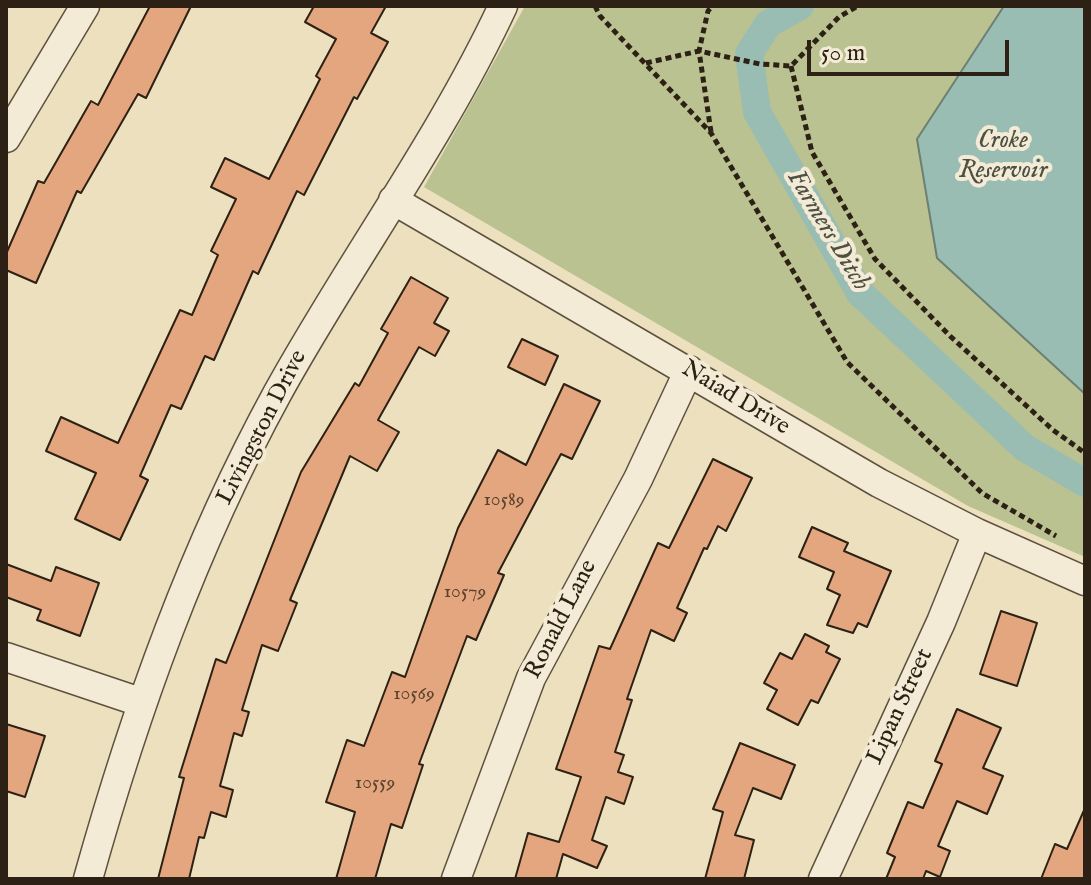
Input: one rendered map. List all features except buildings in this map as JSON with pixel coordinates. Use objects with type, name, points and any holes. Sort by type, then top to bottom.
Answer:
[{"type":"street","points":[[6,138],[85,6]]},
{"type":"street","name":"Livingston Drive","points":[[88,879],[140,702],[175,611],[247,452],[321,318],[393,200],[503,6]]},
{"type":"street","name":"Naiad Drive","points":[[393,200],[689,370],[833,458],[977,533],[1085,581]]},
{"type":"street","name":"Ronald Lane","points":[[456,879],[531,678],[638,479],[689,370]]},
{"type":"street","name":"Lipan Street","points":[[823,879],[941,622],[977,533]]},
{"type":"street","points":[[6,657],[140,702]]},
{"type":"path","points":[[595,6],[600,16],[711,133],[847,362],[982,493],[1063,540]]},
{"type":"path","points":[[711,133],[699,51],[708,11],[712,6]]},
{"type":"path","points":[[645,63],[699,51],[760,64],[791,66],[839,17],[858,6]]},
{"type":"path","points":[[791,66],[812,152],[875,259],[950,336],[1053,430],[1085,453]]},
{"type":"green space","points":[[525,6],[1085,6],[1085,557],[968,506],[424,187]]},
{"type":"water","name":"Croke Reservoir","points":[[1004,6],[1085,6],[1085,394],[937,258],[917,139]]},
{"type":"waterway","name":"Farmers Ditch","points":[[800,6],[768,24],[749,54],[757,112],[860,293],[1025,448],[1085,483]]}]
